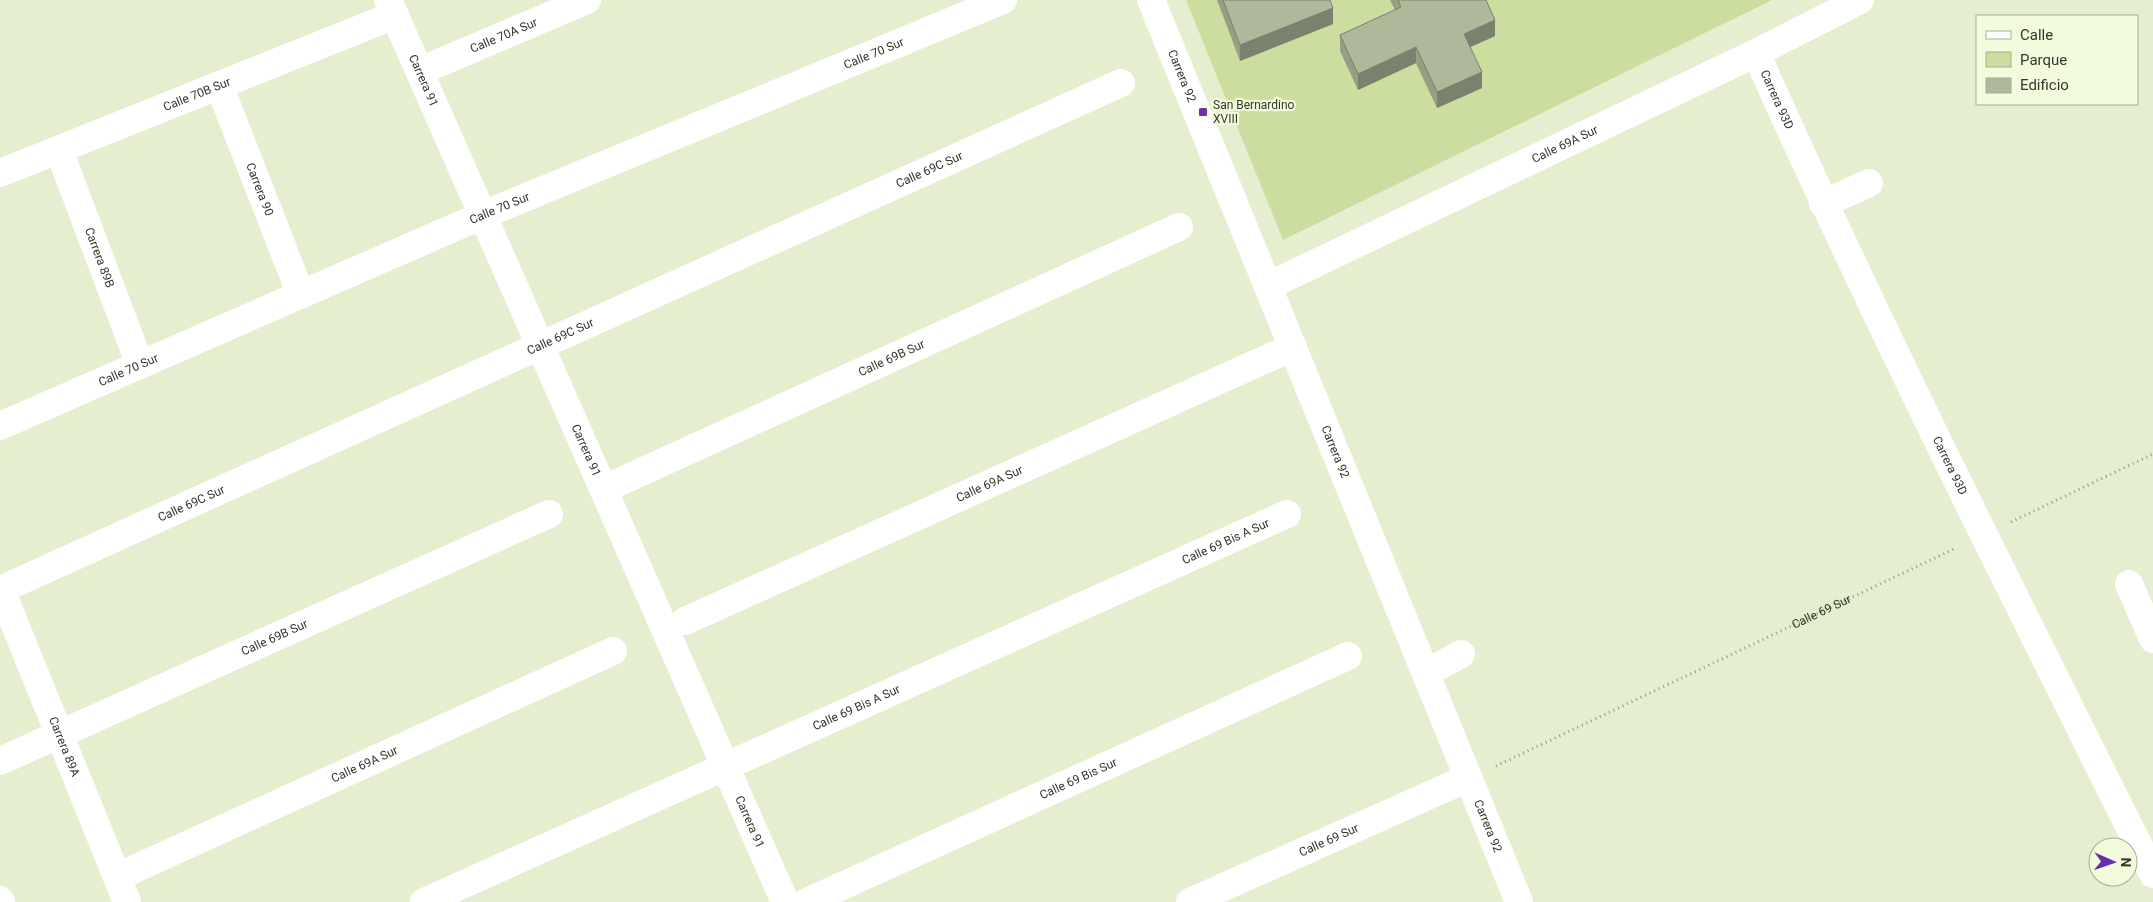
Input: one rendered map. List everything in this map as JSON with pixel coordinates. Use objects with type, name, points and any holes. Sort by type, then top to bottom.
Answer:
[{"type":"street","name":"Calle 70A Sur","points":[[420,72],[588,0]]},
{"type":"street","name":"Calle 70 Sur","points":[[0,426],[483,215],[1003,0]]},
{"type":"street","name":"Carrera 92","points":[[1151,0],[1426,673],[1479,773],[1519,902]]},
{"type":"street","name":"Calle 69A Sur","points":[[1268,286],[1756,53],[1860,0]]},
{"type":"street","name":"Carrera 91","points":[[392,7],[785,902]]},
{"type":"street","name":"Calle 70B Sur","points":[[0,173],[219,86],[392,7]]},
{"type":"street","name":"Carrera 93D","points":[[1756,53],[1823,204],[1983,535],[2153,874]]},
{"type":"street","name":"Calle 69C Sur","points":[[1,590],[1122,83]]},
{"type":"street","name":"Carrera 90","points":[[219,86],[301,295]]},
{"type":"street","name":"Carrera 89B","points":[[58,150],[140,365]]},
{"type":"street","points":[[1823,204],[1870,183]]},
{"type":"street","name":"Calle 69B Sur","points":[[604,489],[1179,227]]},
{"type":"street","name":"Calle 69A Sur","points":[[685,621],[1293,348]]},
{"type":"street","name":"Calle 69B Sur","points":[[0,761],[549,514]]},
{"type":"street","name":"Calle 69 Bis A Sur","points":[[424,902],[1287,514]]},
{"type":"street","points":[[2129,584],[2153,639]]},
{"type":"street","name":"Carrera 89A","points":[[1,590],[127,902]]},
{"type":"street","name":"Calle 69A Sur","points":[[117,877],[614,651]]},
{"type":"street","points":[[1426,673],[1461,654]]},
{"type":"street","name":"Calle 69 Bis Sur","points":[[807,902],[1348,656]]},
{"type":"street","name":"Calle 69 Sur","points":[[1190,902],[1479,773]]},
{"type":"path","name":"Calle 69 Sur","points":[[1479,773],[2153,454]]},
{"type":"green space","points":[[1186,0],[1772,0],[1283,240]]},
{"type":"building","points":[[1223,0],[1330,0],[1333,8],[1240,45]]},
{"type":"building","points":[[1398,0],[1486,0],[1495,20],[1464,34],[1482,72],[1437,92],[1416,47],[1358,74],[1340,35],[1401,7]]},
{"type":"place","name":"San Bernardino XVIII","points":[[1203,112]]}]
